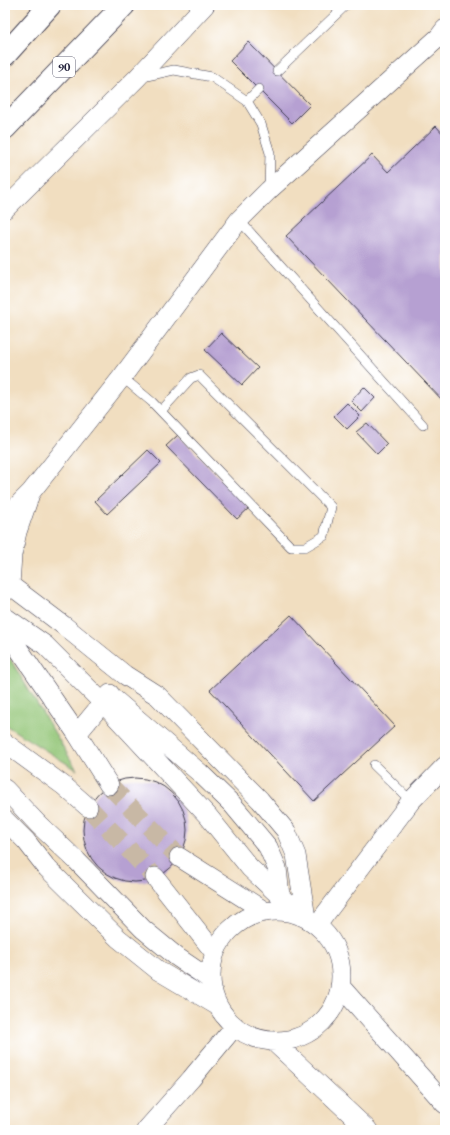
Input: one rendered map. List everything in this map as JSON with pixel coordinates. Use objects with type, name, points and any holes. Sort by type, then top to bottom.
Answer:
[{"type":"highway","points":[[5,55],[50,5]]},
{"type":"highway","name":"90","points":[[5,128],[124,5]]},
{"type":"street","points":[[5,209],[137,78],[205,5]]},
{"type":"street","points":[[5,518],[31,492],[122,377],[239,220],[269,190],[439,37],[445,28]]},
{"type":"street","points":[[31,492],[17,532],[12,555],[8,589],[63,625],[125,676],[158,696],[260,800],[286,831],[296,855],[308,920]]},
{"type":"street","points":[[5,617],[45,645],[106,699],[200,773],[232,804],[268,848],[277,868],[280,896]]},
{"type":"street","points":[[5,629],[77,734],[109,785]]},
{"type":"street","points":[[77,734],[125,676]]},
{"type":"street","points":[[106,699],[208,816],[250,868],[280,896],[327,935],[334,946],[339,959],[341,973],[340,986],[337,999],[331,1012],[322,1022],[311,1030],[286,1040],[273,1041],[246,1034],[225,1017],[218,1006],[213,993],[211,966],[221,940],[240,921],[252,915],[278,911],[289,912],[308,920]]},
{"type":"street","points":[[5,743],[64,786],[88,807]]},
{"type":"street","points":[[308,920],[412,801],[445,766]]},
{"type":"street","points":[[5,790],[143,929],[177,957],[211,980]]},
{"type":"street","points":[[5,820],[26,841],[47,868],[118,938],[159,971],[218,1006]]},
{"type":"street","points":[[179,857],[266,912]]},
{"type":"street","points":[[155,877],[215,953]]},
{"type":"street","points":[[340,986],[445,1104]]},
{"type":"street","points":[[146,1130],[192,1079],[235,1026]]},
{"type":"street","points":[[273,1041],[368,1130]]},
{"type":"lane","points":[[277,71],[346,5]]},
{"type":"lane","points":[[137,78],[174,70],[212,77],[246,101],[261,124],[270,153],[269,190]]},
{"type":"lane","points":[[246,101],[258,89]]},
{"type":"lane","points":[[239,220],[423,426]]},
{"type":"lane","points":[[122,377],[161,411],[291,547],[305,548],[324,536],[331,507],[199,375],[191,378],[161,411]]},
{"type":"lane","points":[[374,765],[412,801]]},
{"type":"green space","points":[[9,657],[77,770],[5,725],[5,663]]},
{"type":"building","points":[[248,42],[310,105],[292,123],[230,61]]},
{"type":"building","points":[[436,126],[445,136],[445,403],[286,236],[372,155],[388,172]]},
{"type":"building","points":[[221,333],[258,368],[242,385],[205,350]]},
{"type":"building","points":[[364,387],[375,398],[362,412],[351,401]]},
{"type":"building","points":[[347,403],[360,416],[347,429],[334,416]]},
{"type":"building","points":[[367,423],[387,444],[377,454],[356,432]]},
{"type":"building","points":[[178,435],[249,508],[237,519],[166,446]]},
{"type":"building","points":[[148,450],[161,463],[107,514],[95,501]]},
{"type":"building","points":[[291,615],[395,726],[314,801],[210,690]]},
{"type":"building","points":[[135,778],[155,782],[172,793],[183,810],[187,830],[183,850],[172,867],[155,878],[135,882],[115,878],[98,867],[87,850],[83,830],[87,810],[98,793],[115,782]]},
{"type":"tunnel","points":[[109,785],[179,857]]},
{"type":"tunnel","points":[[88,807],[155,877]]}]
